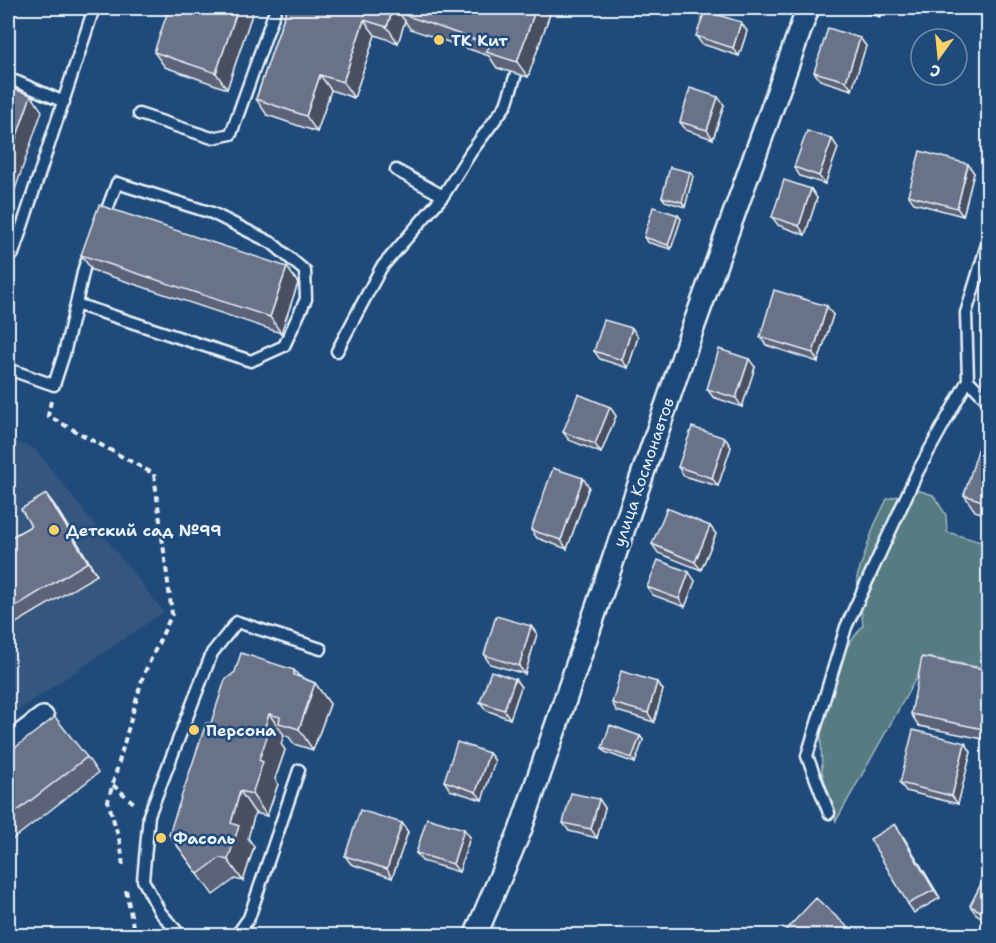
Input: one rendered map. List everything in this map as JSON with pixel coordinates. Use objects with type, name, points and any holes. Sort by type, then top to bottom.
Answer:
[{"type":"street","name":"улица Космонавтов","points":[[476,936],[520,831],[685,350],[808,8]]},
{"type":"street","points":[[8,745],[43,718]]},
{"type":"lane","points":[[8,255],[13,254],[94,8]]},
{"type":"lane","points":[[140,114],[212,138],[231,134],[276,8]]},
{"type":"lane","points":[[337,351],[381,268],[443,196],[471,152],[506,105],[516,74]]},
{"type":"lane","points":[[8,78],[64,102]]},
{"type":"lane","points":[[396,170],[443,196]]},
{"type":"lane","points":[[8,369],[54,386],[64,354],[84,268],[117,183],[213,213],[272,243],[304,271],[306,299],[284,346],[250,361],[76,304]]},
{"type":"lane","points":[[829,813],[807,756],[846,627],[918,471],[968,380],[966,313],[988,241]]},
{"type":"lane","points":[[968,380],[988,401]]},
{"type":"lane","points":[[182,936],[160,912],[143,880],[149,815],[212,653],[237,622],[321,649]]},
{"type":"lane","points":[[236,936],[249,918],[299,770]]},
{"type":"path","points":[[54,386],[48,416],[154,474],[172,614],[142,676],[108,801],[121,846],[124,878]]},
{"type":"path","points":[[113,785],[149,815]]},
{"type":"path","points":[[125,888],[135,936]]},
{"type":"shaded area","name":"Детский сад №99","points":[[8,438],[35,449],[164,612],[8,717]]},
{"type":"green space","points":[[917,490],[933,495],[946,515],[947,532],[988,544],[988,669],[928,657],[836,821],[822,772],[820,709],[846,648],[863,625],[857,577],[874,526],[887,499]]},
{"type":"building","points":[[169,8],[238,8],[216,73],[154,52]]},
{"type":"building","points":[[287,8],[393,8],[387,27],[364,20],[343,82],[320,75],[306,116],[256,99]]},
{"type":"building","points":[[401,8],[536,8],[517,62],[486,52],[490,45],[399,13]]},
{"type":"building","points":[[705,11],[741,22],[733,48],[696,36]]},
{"type":"building","points":[[828,28],[860,38],[846,81],[814,72]]},
{"type":"building","points":[[8,87],[31,95],[8,162]]},
{"type":"building","points":[[690,88],[718,97],[707,130],[680,122]]},
{"type":"building","points":[[807,131],[832,139],[819,176],[794,167]]},
{"type":"building","points":[[920,151],[968,164],[957,208],[908,195]]},
{"type":"building","points":[[670,167],[690,172],[682,202],[662,197]]},
{"type":"building","points":[[784,180],[811,189],[799,226],[772,217]]},
{"type":"building","points":[[99,205],[287,267],[270,317],[81,255]]},
{"type":"building","points":[[653,207],[678,215],[668,245],[644,237]]},
{"type":"building","points":[[774,290],[827,306],[813,353],[760,337]]},
{"type":"building","points":[[604,320],[632,328],[622,360],[594,351]]},
{"type":"building","points":[[719,349],[749,359],[736,398],[707,389]]},
{"type":"building","points":[[578,394],[610,407],[595,444],[563,432]]},
{"type":"building","points":[[692,427],[725,438],[712,478],[678,467]]},
{"type":"building","points":[[983,434],[988,435],[988,503],[964,495]]},
{"type":"building","points":[[553,468],[583,478],[561,540],[531,530]]},
{"type":"building","points":[[46,494],[88,562],[8,611],[8,539],[31,526],[21,509]]},
{"type":"building","points":[[667,508],[710,526],[695,562],[652,544]]},
{"type":"building","points":[[658,560],[689,572],[679,599],[647,587]]},
{"type":"building","points":[[496,616],[531,626],[519,666],[484,655]]},
{"type":"building","points":[[241,653],[294,670],[294,675],[315,683],[299,729],[279,723],[280,717],[269,714],[265,726],[270,728],[259,760],[263,762],[252,794],[240,791],[231,823],[239,826],[228,860],[220,858],[198,874],[169,834],[206,723],[211,723],[225,680],[235,672]]},
{"type":"building","points":[[922,657],[988,670],[988,730],[911,714]]},
{"type":"building","points":[[491,671],[515,679],[504,710],[480,702]]},
{"type":"building","points":[[621,671],[657,682],[648,713],[612,703]]},
{"type":"building","points":[[55,717],[87,757],[8,818],[8,753]]},
{"type":"building","points":[[610,725],[640,736],[632,758],[602,748]]},
{"type":"building","points":[[913,730],[965,743],[952,796],[900,783]]},
{"type":"building","points":[[457,742],[489,753],[476,792],[444,781]]},
{"type":"building","points":[[571,793],[599,799],[591,829],[563,823]]},
{"type":"building","points":[[360,810],[402,823],[387,869],[345,856]]},
{"type":"building","points":[[427,818],[464,829],[453,864],[416,853]]},
{"type":"building","points":[[895,824],[934,890],[908,904],[870,839]]},
{"type":"building","points":[[988,870],[988,915],[970,906]]},
{"type":"building","points":[[816,898],[852,931],[847,936],[786,936],[783,933]]},
{"type":"building","points":[[93,930],[97,936],[87,936]]},
{"type":"place","name":"ТК Кит","points":[[439,40]]},
{"type":"place","name":"Детский сад №99","points":[[54,530]]},
{"type":"place","name":"Персона","points":[[194,730]]},
{"type":"place","name":"Фасоль","points":[[161,838]]}]
